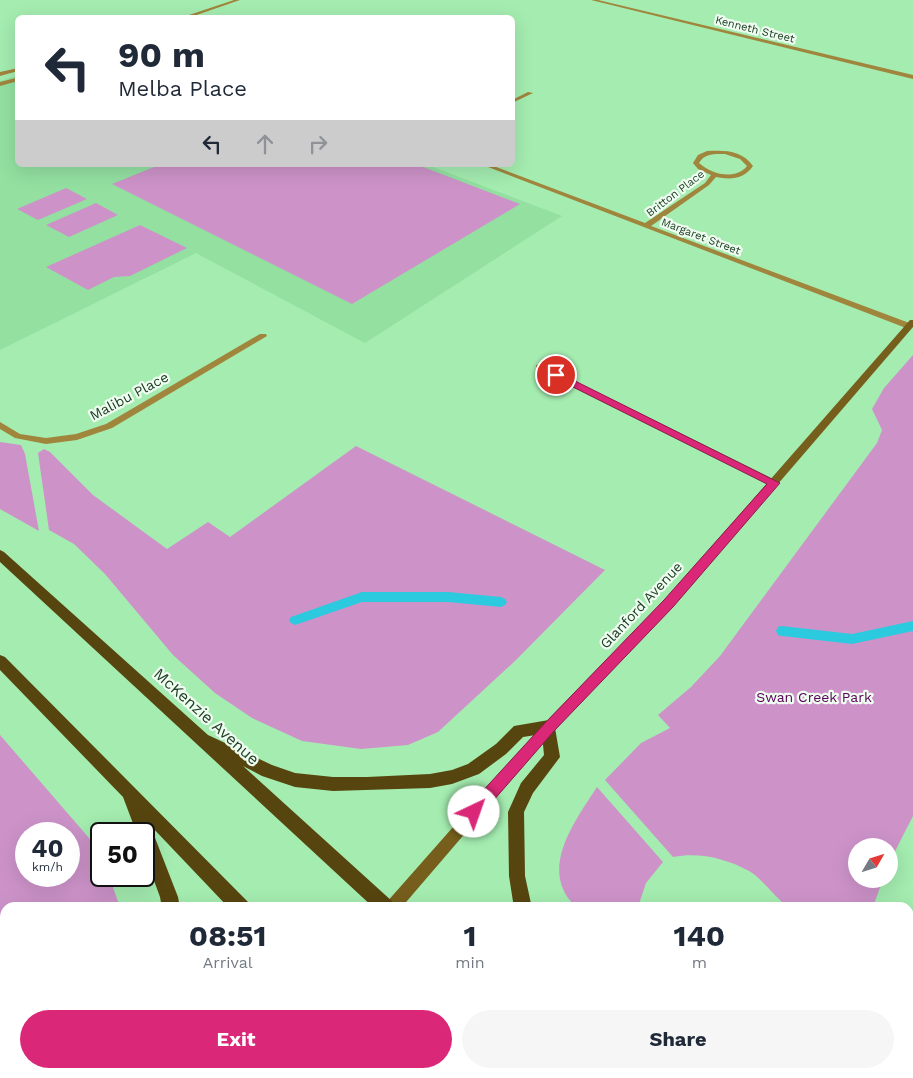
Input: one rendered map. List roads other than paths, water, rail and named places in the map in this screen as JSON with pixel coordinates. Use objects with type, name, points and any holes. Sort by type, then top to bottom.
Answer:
[{"type":"main road","name":"Glanford Avenue","points":[[394,902],[549,727],[668,604],[911,324]]},
{"type":"main road","name":"McKenzie Avenue","points":[[0,555],[382,902]]},
{"type":"main road","points":[[0,661],[236,902]]},
{"type":"main road","points":[[206,741],[268,771],[295,780],[332,784],[367,784],[430,781],[452,777],[473,769],[500,749],[519,731],[549,727],[552,757],[526,788],[516,812],[517,876],[522,902]]},
{"type":"main road","points":[[128,790],[170,902]]},
{"type":"street","points":[[191,15],[238,0]]},
{"type":"street","name":"Kenneth Street","points":[[593,0],[913,77]]},
{"type":"street","points":[[0,74],[15,70]]},
{"type":"street","points":[[0,84],[15,80]]},
{"type":"street","points":[[515,100],[530,93]]},
{"type":"street","name":"Britton Place","points":[[646,226],[707,184],[715,174],[743,173],[750,166],[742,158],[725,153],[706,153],[696,159],[699,168],[715,174]]},
{"type":"street","name":"Margaret Street","points":[[491,167],[911,324]]},
{"type":"street","name":"Malibu Place","points":[[0,425],[18,436],[46,441],[77,437],[109,426],[263,336]]},
{"type":"street","points":[[539,367],[774,483]]},
{"type":"waterway","points":[[295,620],[362,597],[448,597],[501,602]]},
{"type":"waterway","points":[[782,631],[852,639],[913,626]]},
{"type":"park label","name":"Swan Creek Park","points":[[814,697]]}]
